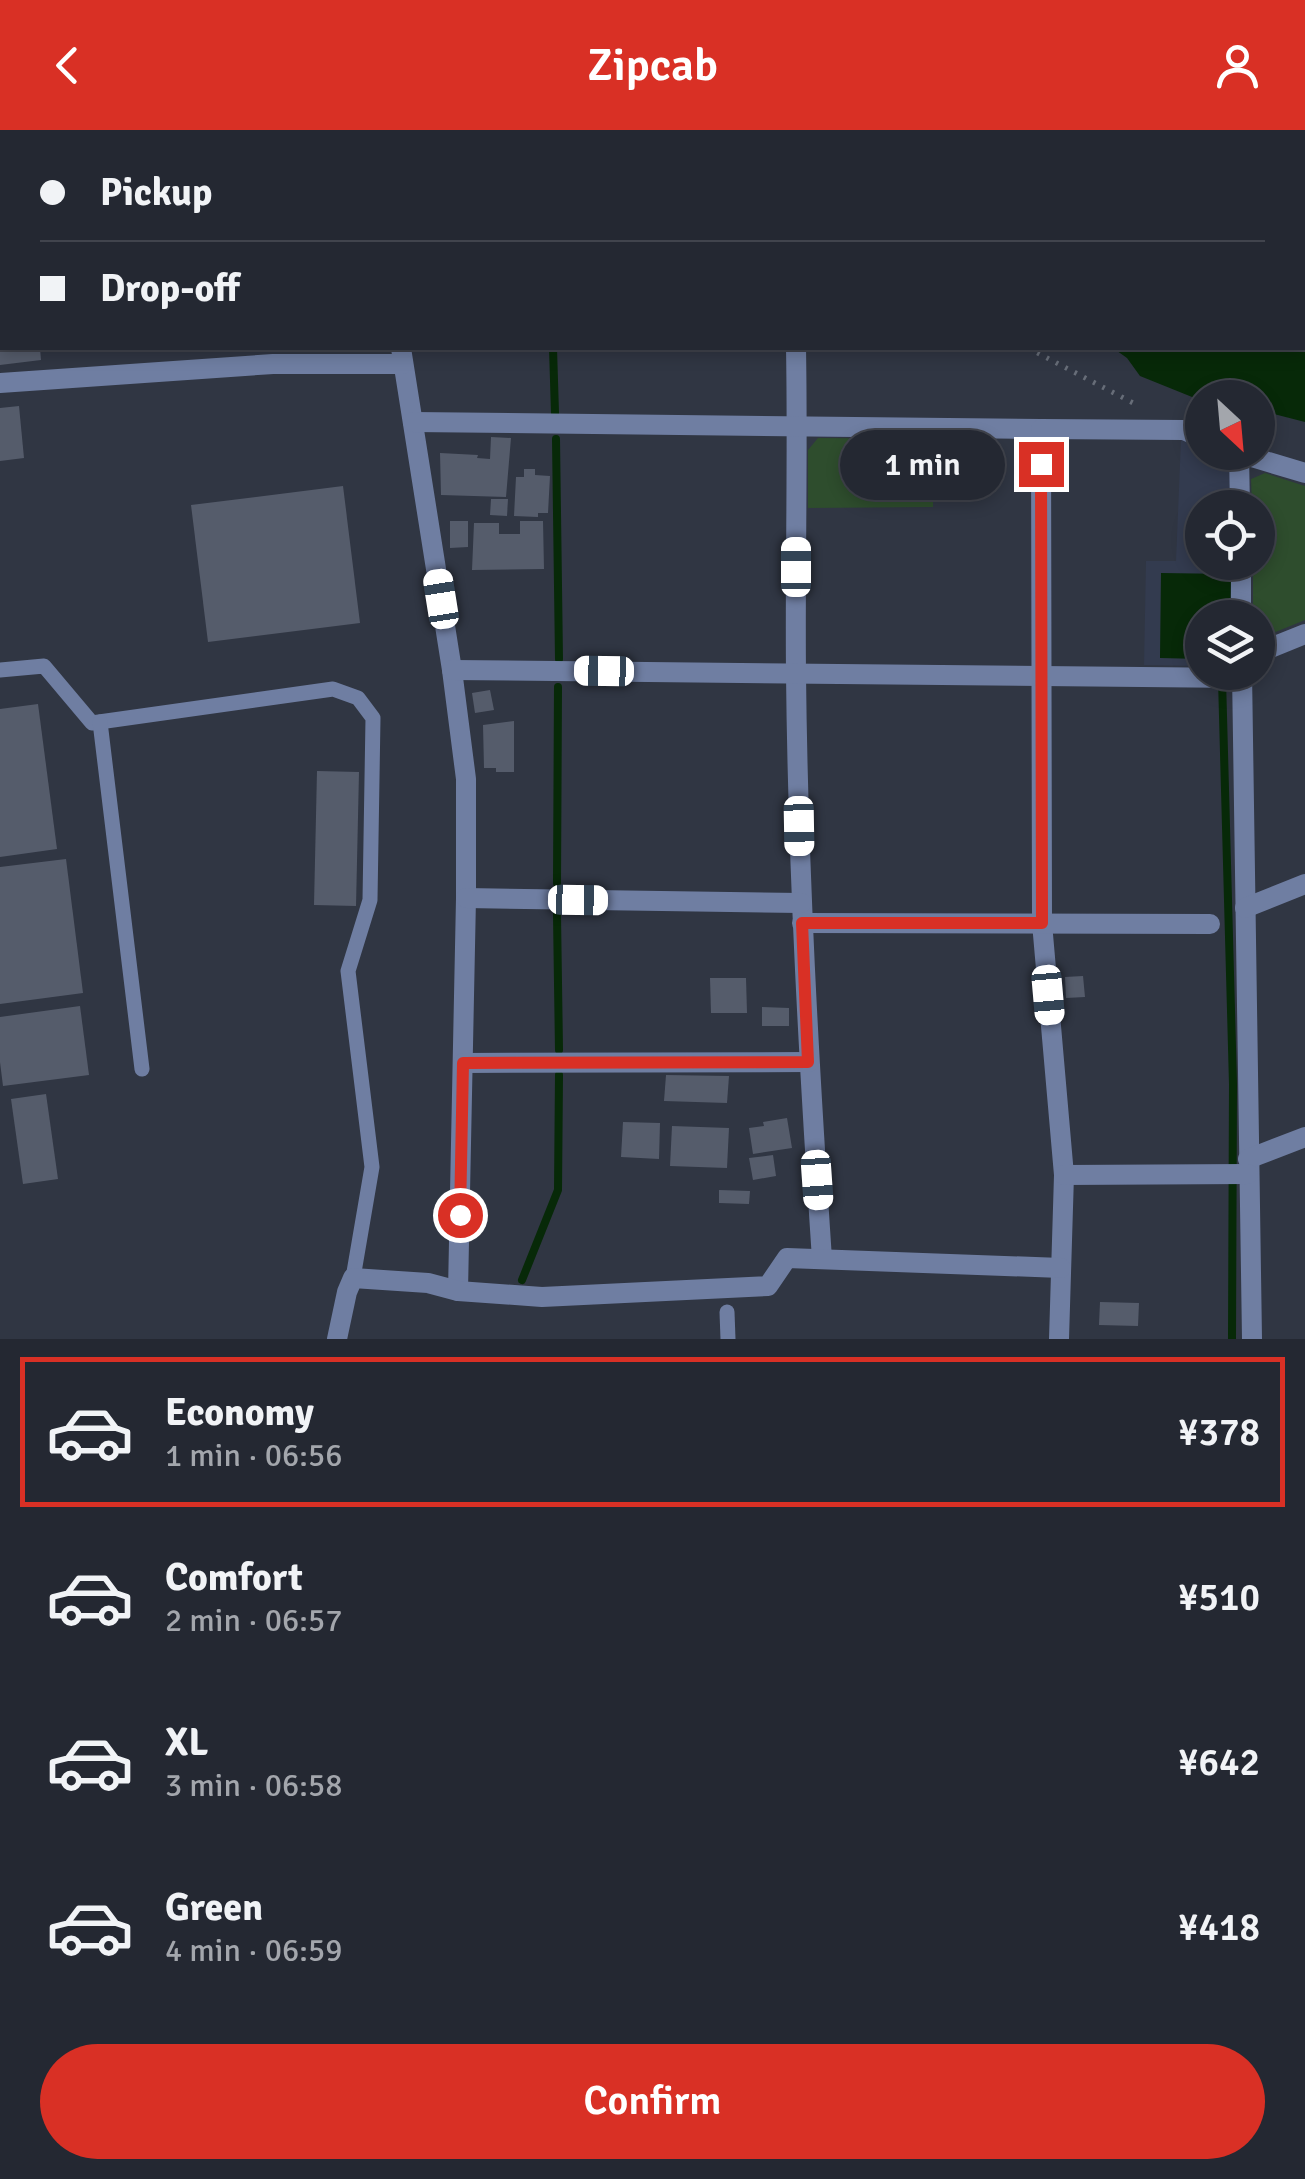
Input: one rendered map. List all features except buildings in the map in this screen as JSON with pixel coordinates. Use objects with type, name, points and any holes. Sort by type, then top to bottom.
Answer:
[{"type":"street","points":[[796,350],[796,673],[802,913],[822,1259]]},
{"type":"street","points":[[0,383],[402,356],[466,779],[458,1291]]},
{"type":"street","points":[[413,422],[1185,434]]},
{"type":"street","points":[[1041,429],[1042,923],[1064,1175],[1059,1339]]},
{"type":"street","points":[[1275,464],[1305,472]]},
{"type":"street","points":[[1275,646],[1305,634]]},
{"type":"street","points":[[452,670],[1185,678]]},
{"type":"street","points":[[1242,690],[1252,1339]]},
{"type":"street","points":[[1245,908],[1305,884]]},
{"type":"street","points":[[466,898],[1042,923],[1210,924]]},
{"type":"street","points":[[463,1063],[808,1062]]},
{"type":"street","points":[[1064,1175],[1216,1174],[1248,1166],[1305,1137]]},
{"type":"street","points":[[337,1339],[346,1292],[353,1278],[542,1297],[768,1286],[786,1258],[1061,1268]]},
{"type":"lane","points":[[0,670],[44,666],[92,724],[334,689],[358,698],[374,718],[370,900],[348,972],[372,1167],[353,1278]]},
{"type":"lane","points":[[100,722],[142,1068]]},
{"type":"lane","points":[[726,1312],[728,1339]]},
{"type":"path","points":[[1032,350],[1185,430]]},
{"type":"shaded area","points":[[1116,350],[1305,350],[1305,422],[1275,414],[1275,380],[1185,380],[1185,394],[1140,376]]},
{"type":"shaded area","points":[[818,438],[933,439],[933,507],[808,508],[808,450]]},
{"type":"shaded area","points":[[1181,440],[1185,442],[1185,470],[1228,470],[1230,475],[1230,490],[1185,490],[1185,580],[1230,580],[1231,600],[1185,600],[1185,666],[1144,665],[1146,561],[1176,561]]},
{"type":"shaded area","points":[[1265,473],[1305,486],[1305,620],[1275,632],[1275,600],[1253,600],[1253,580],[1275,580],[1275,490],[1251,490],[1251,479]]},
{"type":"shaded area","points":[[1161,573],[1185,573],[1185,580],[1231,580],[1230,600],[1185,600],[1185,659],[1160,658]]},
{"type":"waterway","points":[[553,350],[555,413]]},
{"type":"waterway","points":[[556,439],[559,659]]},
{"type":"waterway","points":[[557,883],[558,687]]},
{"type":"waterway","points":[[1222,690],[1233,1084],[1232,1339]]},
{"type":"waterway","points":[[557,915],[559,1050]]},
{"type":"waterway","points":[[522,1280],[558,1190],[559,1075]]},
{"type":"route","points":[[460,1215],[463,1063],[808,1062],[802,923],[1042,923],[1041,464]]}]
